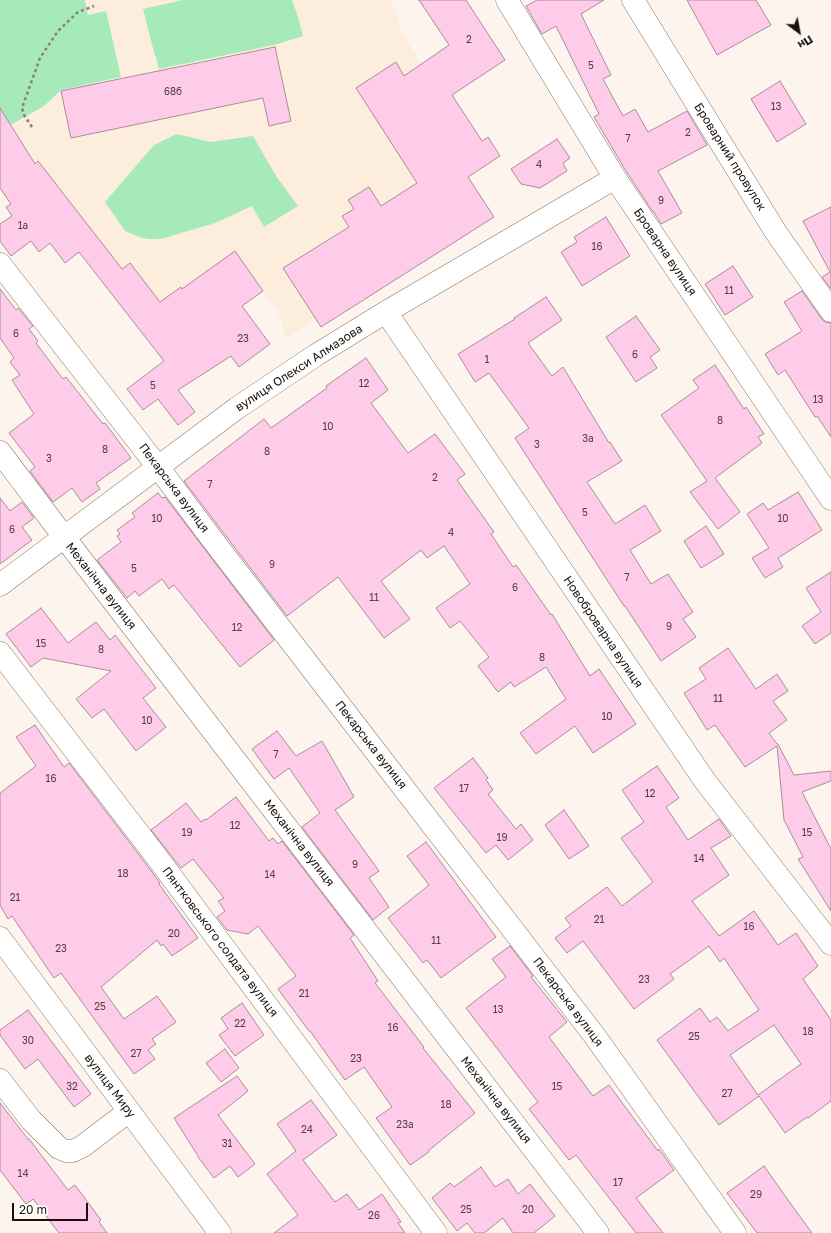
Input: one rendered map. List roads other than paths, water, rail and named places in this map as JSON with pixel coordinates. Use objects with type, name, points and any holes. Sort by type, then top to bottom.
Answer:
[{"type":"street","name":"Броварна вулиця","points":[[507,0],[615,178],[831,500]]},
{"type":"street","name":"Броварний провулок","points":[[633,0],[775,231],[831,312]]},
{"type":"street","name":"вулиця Олекси Алмазова","points":[[0,585],[243,404],[316,355],[386,312],[615,178]]},
{"type":"street","name":"Пекарська вулиця","points":[[0,264],[158,467],[594,1035],[735,1233]]},
{"type":"street","name":"Новоброварна вулиця","points":[[386,312],[706,781],[831,944]]},
{"type":"street","name":"Механічна вулиця","points":[[0,452],[598,1233]]},
{"type":"street","name":"Пянтковського солдата вулиця","points":[[0,654],[156,856],[436,1233]]},
{"type":"street","name":"вулиця Миру","points":[[0,938],[220,1233]]},
{"type":"street","points":[[0,1080],[31,1120],[59,1148],[66,1151],[74,1151],[83,1146],[129,1111]]}]
